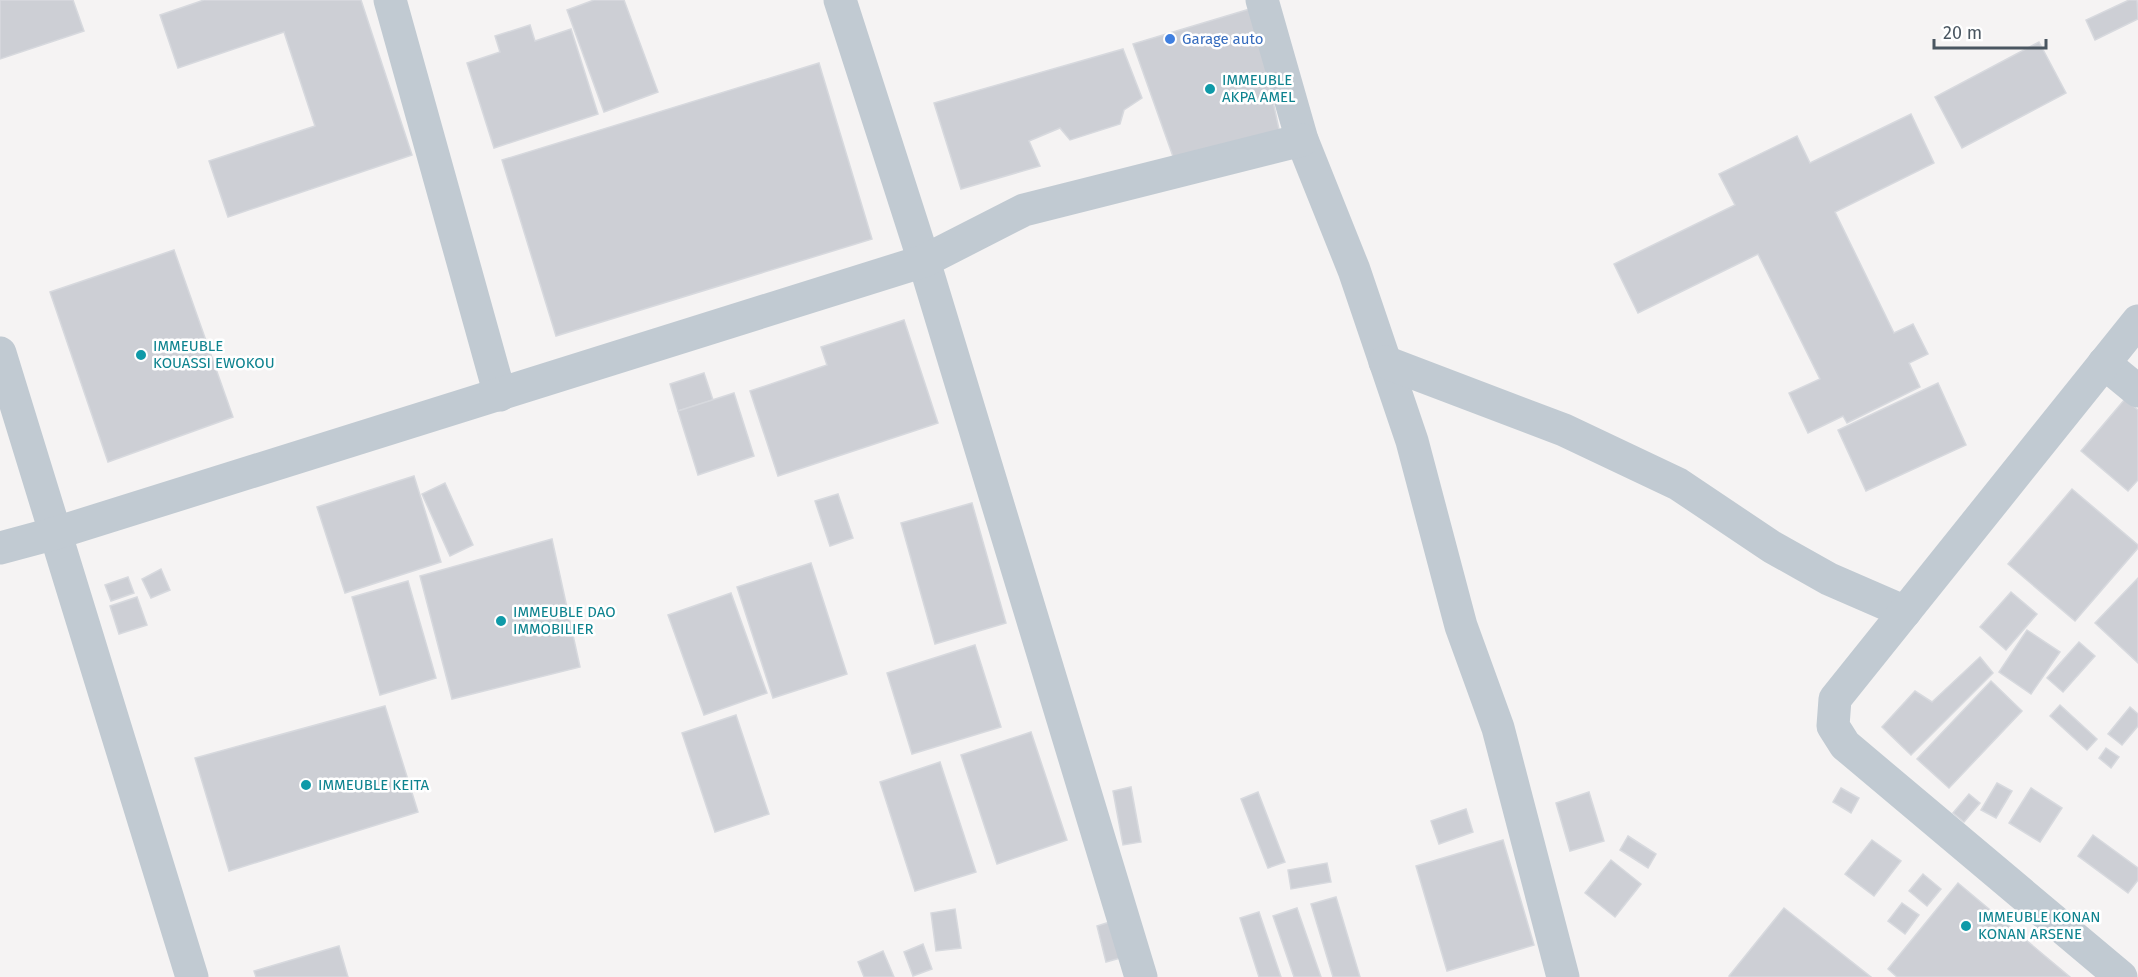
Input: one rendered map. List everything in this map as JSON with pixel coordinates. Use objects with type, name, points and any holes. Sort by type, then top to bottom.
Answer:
[{"type":"street","points":[[390,0],[500,395]]},
{"type":"street","points":[[840,0],[924,261],[1141,977]]},
{"type":"street","points":[[1262,0],[1302,141],[1354,270],[1412,441],[1461,626],[1498,728],[1563,977]]},
{"type":"street","points":[[0,548],[56,533],[924,261],[1024,210],[1302,141]]},
{"type":"street","points":[[2121,977],[1845,745],[1833,726],[1835,699],[2138,321]]},
{"type":"street","points":[[0,353],[192,977]]},
{"type":"street","points":[[1385,362],[1564,430],[1678,484],[1772,547],[1829,579],[1905,612]]},
{"type":"street","points":[[2104,363],[2138,391]]},
{"type":"building","points":[[0,0],[73,0],[84,31],[0,59]]},
{"type":"building","points":[[204,0],[361,0],[412,155],[228,217],[209,161],[315,126],[284,32],[178,68],[160,15]]},
{"type":"building","points":[[594,0],[624,0],[658,92],[604,112],[567,10]]},
{"type":"building","points":[[2129,0],[2137,0],[2138,19],[2095,40],[2086,20]]},
{"type":"building","name":"IMMEUBLE AKPA AMEL","points":[[1253,8],[1280,134],[1175,162],[1133,44]]},
{"type":"building","points":[[530,25],[535,41],[571,29],[598,114],[494,148],[467,63],[500,52],[495,36]]},
{"type":"building","points":[[2039,42],[2066,93],[1962,148],[1935,97]]},
{"type":"building","points":[[1123,49],[1142,98],[1124,110],[1120,124],[1070,140],[1060,128],[1029,141],[1040,166],[961,189],[934,103]]},
{"type":"building","points":[[819,63],[872,239],[556,336],[502,160]]},
{"type":"building","points":[[1911,114],[1934,163],[1835,212],[1894,333],[1913,324],[1928,354],[1909,363],[1920,387],[1847,423],[1843,416],[1808,433],[1789,393],[1820,379],[1758,254],[1638,313],[1614,264],[1735,205],[1719,174],[1797,136],[1810,163]]},
{"type":"building","name":"IMMEUBLE KOUASSI EWOKOU","points":[[174,250],[233,417],[108,462],[50,292]]},
{"type":"building","points":[[904,320],[938,423],[778,476],[750,391],[827,365],[821,347]]},
{"type":"building","points":[[704,373],[713,400],[678,411],[670,384]]},
{"type":"building","points":[[1938,383],[1966,445],[1866,491],[1838,430]]},
{"type":"building","points":[[734,393],[754,456],[698,475],[678,411]]},
{"type":"building","points":[[2125,399],[2138,410],[2138,480],[2128,491],[2081,451]]},
{"type":"building","points":[[414,476],[441,562],[345,593],[317,507]]},
{"type":"building","points":[[445,483],[473,545],[450,556],[422,494]]},
{"type":"building","points":[[2072,489],[2138,545],[2138,548],[2075,621],[2008,564]]},
{"type":"building","points":[[838,494],[853,538],[830,546],[815,501]]},
{"type":"building","points":[[972,503],[1006,623],[935,644],[901,523]]},
{"type":"building","name":"IMMEUBLE DAO IMMOBILIER","points":[[552,539],[580,667],[452,699],[420,576]]},
{"type":"building","points":[[811,563],[847,674],[773,698],[737,587]]},
{"type":"building","points":[[161,569],[170,590],[151,598],[142,579]]},
{"type":"building","points":[[128,577],[134,593],[111,601],[105,585]]},
{"type":"building","points":[[2138,578],[2138,663],[2095,623]]},
{"type":"building","points":[[408,581],[436,678],[380,695],[352,597]]},
{"type":"building","points":[[2011,592],[2037,614],[2006,650],[1980,627]]},
{"type":"building","points":[[731,593],[767,693],[704,715],[668,615]]},
{"type":"building","points":[[137,597],[147,625],[119,634],[110,606]]},
{"type":"building","points":[[2027,630],[2060,652],[2031,694],[1999,672]]},
{"type":"building","points":[[2079,642],[2095,656],[2063,692],[2047,678]]},
{"type":"building","points":[[975,645],[1001,727],[912,754],[887,673]]},
{"type":"building","points":[[1980,657],[1993,673],[1911,755],[1882,727],[1915,691],[1932,702]]},
{"type":"building","points":[[1991,681],[2022,711],[1949,788],[1917,759]]},
{"type":"building","points":[[2060,705],[2097,739],[2087,750],[2050,716]]},
{"type":"building","name":"IMMEUBLE KEITA","points":[[385,706],[418,812],[229,871],[195,758]]},
{"type":"building","points":[[2130,707],[2138,714],[2138,726],[2122,745],[2108,734]]},
{"type":"building","points":[[736,715],[769,814],[715,832],[682,733]]},
{"type":"building","points":[[1031,732],[1067,840],[997,864],[961,755]]},
{"type":"building","points":[[2106,748],[2119,757],[2111,768],[2099,758]]},
{"type":"building","points":[[940,762],[976,872],[915,891],[880,782]]},
{"type":"building","points":[[1997,783],[2012,791],[1996,818],[1981,810]]},
{"type":"building","points":[[1131,787],[1141,842],[1123,845],[1113,791]]},
{"type":"building","points":[[1841,788],[1859,798],[1851,813],[1833,802]]},
{"type":"building","points":[[2031,788],[2062,808],[2040,842],[2009,823]]},
{"type":"building","points":[[1258,792],[1285,862],[1268,868],[1241,799]]},
{"type":"building","points":[[1589,792],[1604,841],[1570,851],[1556,803]]},
{"type":"building","points":[[1969,794],[1980,803],[1964,822],[1953,813]]},
{"type":"building","points":[[1466,809],[1473,832],[1439,844],[1431,821]]},
{"type":"building","points":[[2093,835],[2138,868],[2138,880],[2128,893],[2078,856]]},
{"type":"building","points":[[1628,836],[1656,854],[1648,868],[1620,850]]},
{"type":"building","points":[[1503,840],[1534,945],[1447,971],[1416,866]]},
{"type":"building","points":[[1872,840],[1901,861],[1874,896],[1845,874]]},
{"type":"building","points":[[1611,860],[1641,884],[1615,917],[1585,893]]},
{"type":"building","points":[[1327,863],[1331,882],[1291,889],[1288,870]]},
{"type":"building","points":[[1923,874],[1941,889],[1927,906],[1909,891]]},
{"type":"building","name":"IMMEUBLE KONAN KONAN ARSENE","points":[[1958,883],[2070,977],[1897,977],[1888,969]]},
{"type":"building","points":[[1336,897],[1360,977],[1333,977],[1311,904]]},
{"type":"building","points":[[1902,903],[1919,915],[1905,934],[1888,921]]},
{"type":"building","points":[[1297,908],[1321,977],[1294,977],[1273,916]]},
{"type":"building","points":[[1784,908],[1871,977],[1729,976]]},
{"type":"building","points":[[955,909],[961,948],[936,951],[931,913]]},
{"type":"building","points":[[1259,912],[1281,977],[1259,977],[1240,918]]},
{"type":"building","points":[[1113,921],[1124,957],[1106,962],[1097,926]]},
{"type":"building","points":[[923,944],[932,969],[913,976],[904,952]]},
{"type":"building","points":[[339,946],[348,977],[256,977],[254,971]]},
{"type":"building","points":[[883,951],[894,977],[864,977],[858,962]]},
{"type":"place","name":"Garage auto","points":[[1170,39]]},
{"type":"place","name":"IMMEUBLE AKPA AMEL","points":[[1210,89]]},
{"type":"place","name":"IMMEUBLE KOUASSI EWOKOU","points":[[141,355]]},
{"type":"place","name":"IMMEUBLE DAO IMMOBILIER","points":[[501,621]]},
{"type":"place","name":"IMMEUBLE KEITA","points":[[306,785]]},
{"type":"place","name":"IMMEUBLE KONAN KONAN ARSENE","points":[[1966,926]]}]
